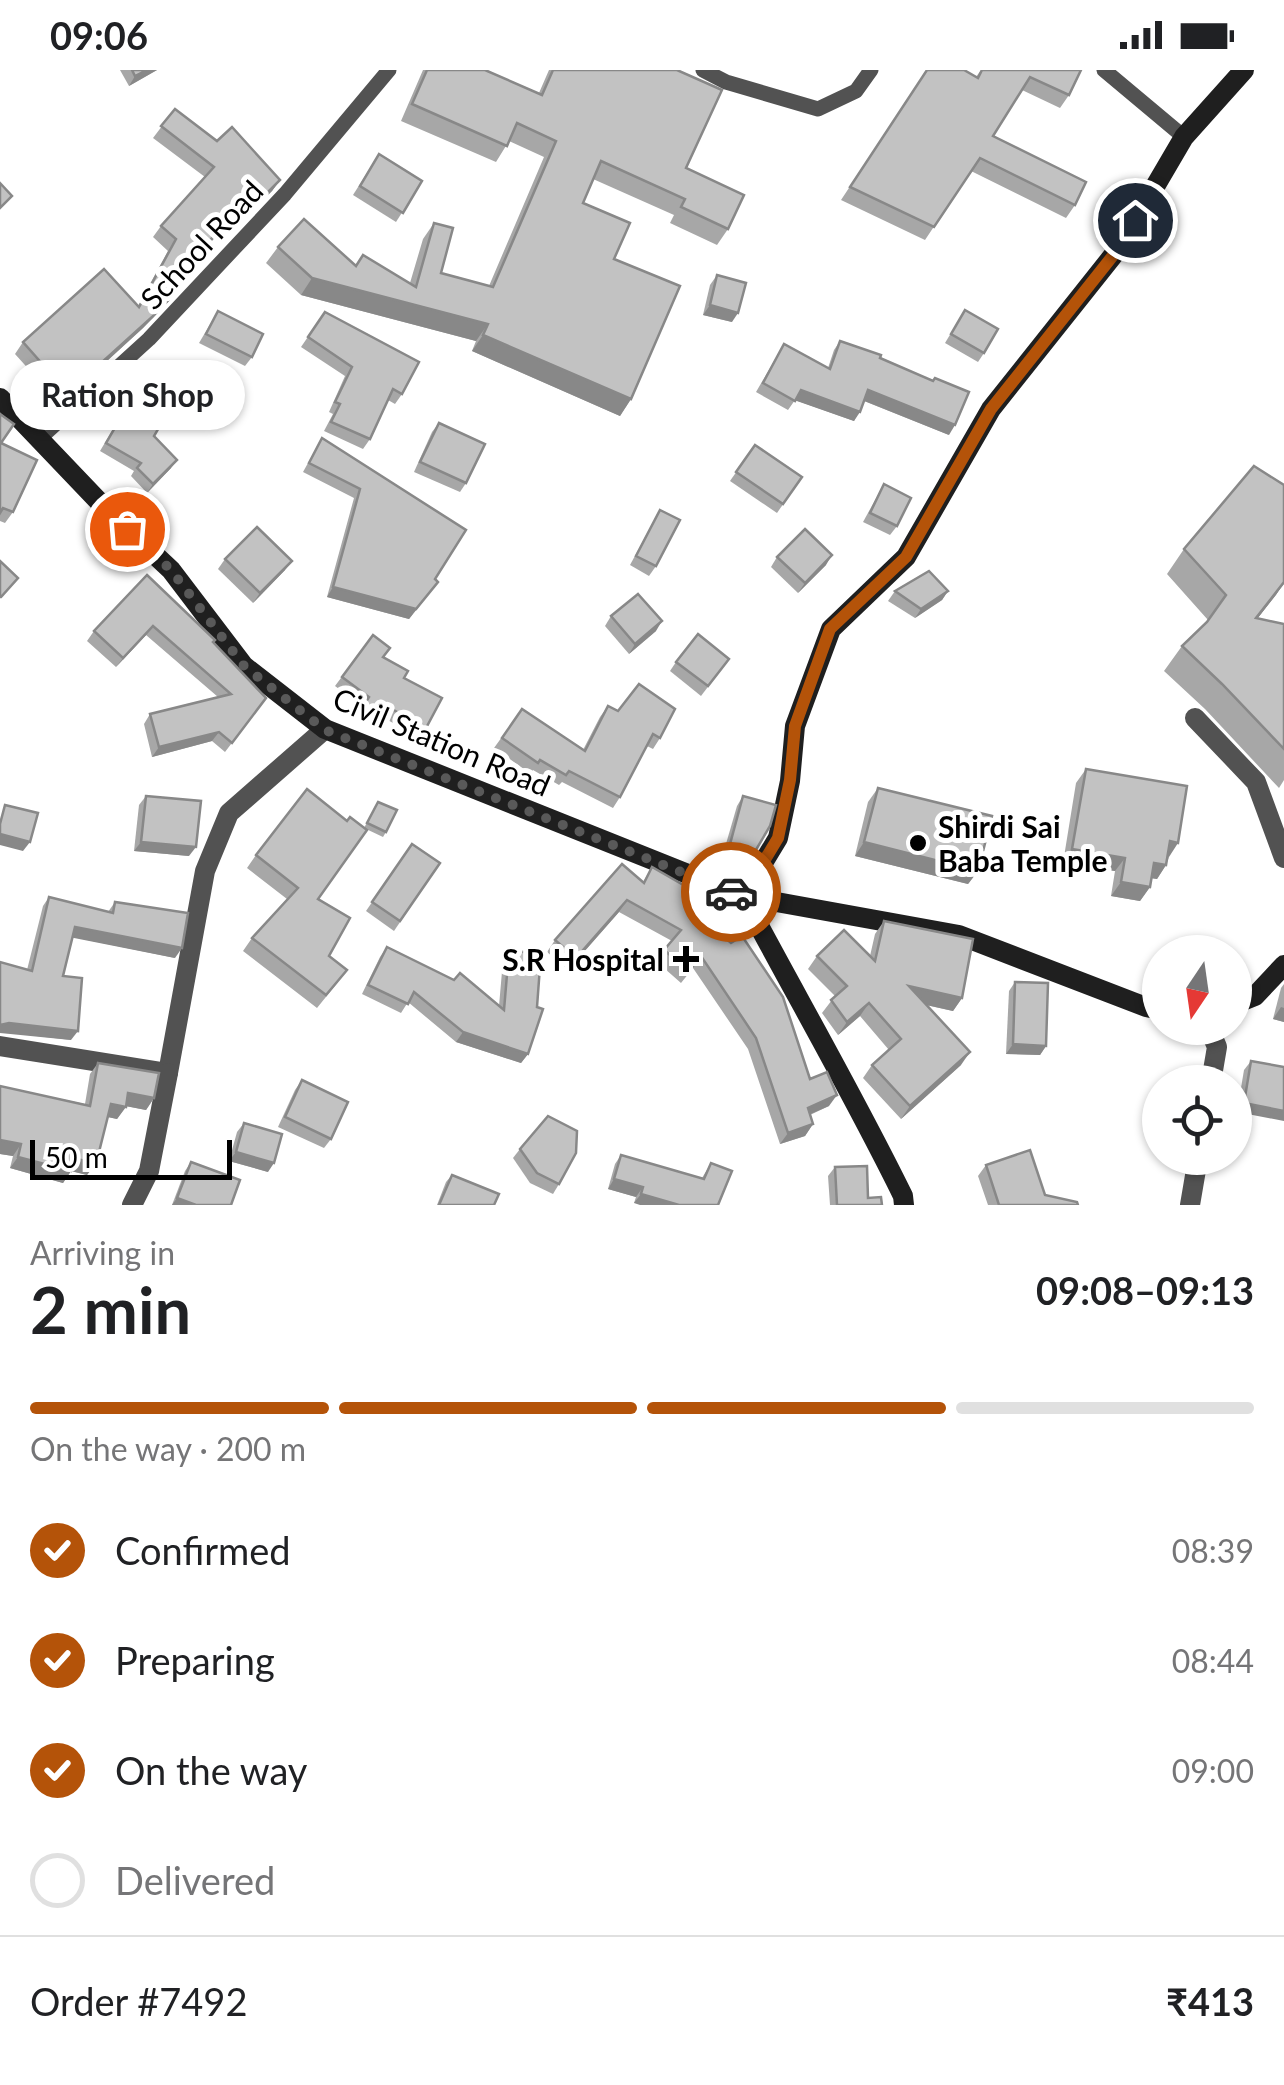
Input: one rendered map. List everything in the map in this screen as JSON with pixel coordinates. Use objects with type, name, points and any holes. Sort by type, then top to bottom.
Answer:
[{"type":"main road","points":[[904,1205],[856,1100],[811,1025],[743,896],[778,838],[790,780],[795,726],[830,629],[906,557],[991,409],[1119,248],[1184,136],[1244,70]]},
{"type":"main road","name":"Civil Station Road","points":[[0,398],[171,570],[244,666],[325,730],[743,896],[958,936],[1142,1005]]},
{"type":"main road","points":[[1252,997],[1284,964]]},
{"type":"street","points":[[1195,718],[1256,782],[1284,858]]},
{"type":"street","points":[[132,1205],[149,1171],[205,870],[229,813],[325,730]]},
{"type":"street","points":[[0,1046],[168,1073]]},
{"type":"street","points":[[1190,1205],[1195,1175]]},
{"type":"lane","name":"School Road","points":[[38,440],[150,339],[285,194],[389,70]]},
{"type":"lane","points":[[703,70],[726,82],[818,109],[856,91],[872,70]]},
{"type":"lane","points":[[1104,70],[1184,136]]},
{"type":"building","points":[[427,70],[485,70],[542,95],[553,70],[677,70],[722,90],[686,168],[744,195],[728,229],[681,207],[685,199],[601,161],[583,203],[630,223],[614,259],[680,286],[631,399],[483,335],[488,324],[312,278],[278,247],[304,219],[356,266],[363,255],[416,287],[434,223],[453,228],[441,273],[493,287],[556,141],[517,123],[507,146],[412,104]]},
{"type":"building","points":[[927,70],[964,70],[978,78],[982,70],[1081,70],[1069,95],[1030,77],[993,136],[1086,182],[1075,205],[980,158],[934,227],[850,187]]},
{"type":"building","points":[[175,109],[217,141],[232,127],[280,180],[252,208],[246,201],[201,250],[183,283],[152,317],[68,393],[23,342],[104,269],[139,307],[176,239],[161,226],[214,167],[161,126]]},
{"type":"building","points":[[379,154],[422,181],[403,213],[360,186]]},
{"type":"building","points":[[0,183],[12,196],[0,208]]},
{"type":"building","points":[[717,275],[746,283],[738,313],[710,305]]},
{"type":"building","points":[[965,310],[998,329],[984,353],[951,334]]},
{"type":"building","points":[[218,311],[263,334],[252,357],[206,334]]},
{"type":"building","points":[[325,312],[419,362],[402,394],[393,389],[370,439],[331,422],[340,404],[335,402],[352,367],[308,337]]},
{"type":"building","points":[[840,341],[881,355],[880,358],[933,381],[935,378],[969,392],[955,425],[868,390],[860,412],[801,390],[795,401],[763,383],[784,344],[830,369]]},
{"type":"building","points":[[149,369],[182,388],[154,436],[177,460],[153,484],[137,468],[141,463],[106,443]]},
{"type":"building","points":[[0,414],[14,424],[1,443],[37,460],[13,512],[3,508],[0,513]]},
{"type":"building","points":[[439,423],[485,444],[466,483],[420,462]]},
{"type":"building","points":[[322,438],[466,530],[435,579],[438,582],[416,609],[333,587],[360,489],[309,463]]},
{"type":"building","points":[[755,445],[802,477],[783,504],[736,472]]},
{"type":"building","points":[[1254,466],[1284,485],[1284,582],[1256,618],[1284,624],[1284,749],[1182,646],[1207,622],[1226,595],[1184,549]]},
{"type":"building","points":[[884,484],[911,498],[897,526],[870,513]]},
{"type":"building","points":[[660,510],[680,520],[656,566],[636,556]]},
{"type":"building","points":[[257,527],[292,561],[260,593],[225,559]]},
{"type":"building","points":[[805,529],[832,555],[805,583],[777,557]]},
{"type":"building","points":[[0,561],[18,578],[1,597],[0,597]]},
{"type":"building","points":[[929,571],[948,591],[921,609],[895,591]]},
{"type":"building","points":[[147,575],[215,640],[266,698],[232,743],[219,732],[159,747],[150,714],[231,694],[153,626],[123,658],[94,631]]},
{"type":"building","points":[[638,594],[662,621],[635,644],[611,616]]},
{"type":"building","points":[[698,634],[729,659],[708,686],[676,662]]},
{"type":"building","points":[[373,635],[390,648],[383,657],[408,671],[404,678],[442,698],[426,728],[388,707],[383,716],[364,705],[369,697],[342,677]]},
{"type":"building","points":[[639,684],[675,709],[660,738],[653,734],[620,797],[569,771],[566,775],[540,760],[538,763],[502,738],[522,709],[585,751],[608,706],[618,711]]},
{"type":"building","points":[[1086,769],[1187,786],[1178,843],[1170,841],[1166,865],[1154,863],[1150,887],[1121,882],[1125,858],[1072,849]]},
{"type":"building","name":"Shirdi Sai Baba Temple","points":[[878,788],[992,816],[978,871],[864,842]]},
{"type":"building","points":[[307,789],[347,821],[350,817],[367,830],[318,899],[350,918],[329,956],[347,970],[326,995],[252,938],[298,888],[256,855]]},
{"type":"building","points":[[146,796],[201,801],[196,847],[141,842]]},
{"type":"building","points":[[743,796],[776,805],[770,826],[747,865],[726,859]]},
{"type":"building","points":[[378,802],[397,810],[386,832],[367,823]]},
{"type":"building","points":[[5,805],[38,813],[30,842],[0,834]]},
{"type":"building","points":[[412,844],[440,863],[400,921],[372,902]]},
{"type":"building","points":[[622,864],[644,883],[652,867],[692,890],[685,903],[731,943],[742,936],[783,997],[810,1079],[827,1072],[837,1095],[808,1108],[813,1124],[788,1133],[756,1038],[701,956],[689,971],[664,950],[681,930],[627,900],[576,958],[555,940]]},
{"type":"building","points":[[49,897],[113,913],[115,902],[188,913],[182,948],[75,927],[63,976],[82,978],[78,1031],[0,1025],[0,962],[32,971]]},
{"type":"building","points":[[884,921],[973,939],[962,998],[909,986],[970,1052],[910,1106],[872,1065],[901,1039],[869,1003],[847,1022],[831,1000],[847,986],[817,956],[844,930],[875,961]]},
{"type":"building","points":[[387,947],[454,980],[460,973],[504,1010],[509,951],[541,953],[537,1007],[543,1009],[528,1054],[463,1032],[414,992],[408,1004],[368,985]]},
{"type":"building","points":[[1015,982],[1048,983],[1046,1046],[1013,1044]]},
{"type":"building","points":[[1251,1061],[1284,1067],[1284,1111],[1252,1105]]},
{"type":"building","points":[[98,1063],[159,1073],[154,1098],[128,1093],[126,1107],[111,1104],[96,1164],[74,1158],[71,1171],[18,1157],[21,1144],[0,1140],[0,1086],[90,1106]]},
{"type":"building","points":[[302,1080],[348,1102],[331,1139],[285,1117]]},
{"type":"building","points":[[548,1116],[577,1131],[576,1153],[559,1184],[537,1173],[520,1149]]},
{"type":"building","points":[[244,1123],[282,1134],[274,1163],[236,1152]]},
{"type":"building","points":[[1030,1150],[1045,1195],[1078,1205],[999,1205],[986,1165]]},
{"type":"building","points":[[621,1155],[704,1179],[711,1163],[732,1171],[718,1205],[679,1205],[641,1194],[643,1187],[614,1179]]},
{"type":"building","points":[[191,1162],[240,1180],[231,1205],[196,1205],[177,1198]]},
{"type":"building","points":[[867,1166],[868,1198],[881,1197],[882,1205],[837,1205],[835,1167]]},
{"type":"building","points":[[452,1175],[499,1194],[494,1205],[439,1205]]},
{"type":"way so far","points":[[127,529],[171,570],[244,666],[325,730],[731,892]]},
{"type":"place","name":"Ration Shop","points":[[127,529]]},
{"type":"place","name":"Shirdi Sai Baba Temple","points":[[918,843]]},
{"type":"place","name":"S.R Hospital","points":[[686,959]]},
{"type":"route","points":[[731,892],[743,896],[778,838],[790,780],[795,726],[830,629],[906,557],[991,409],[1119,248],[1135,220]]}]
